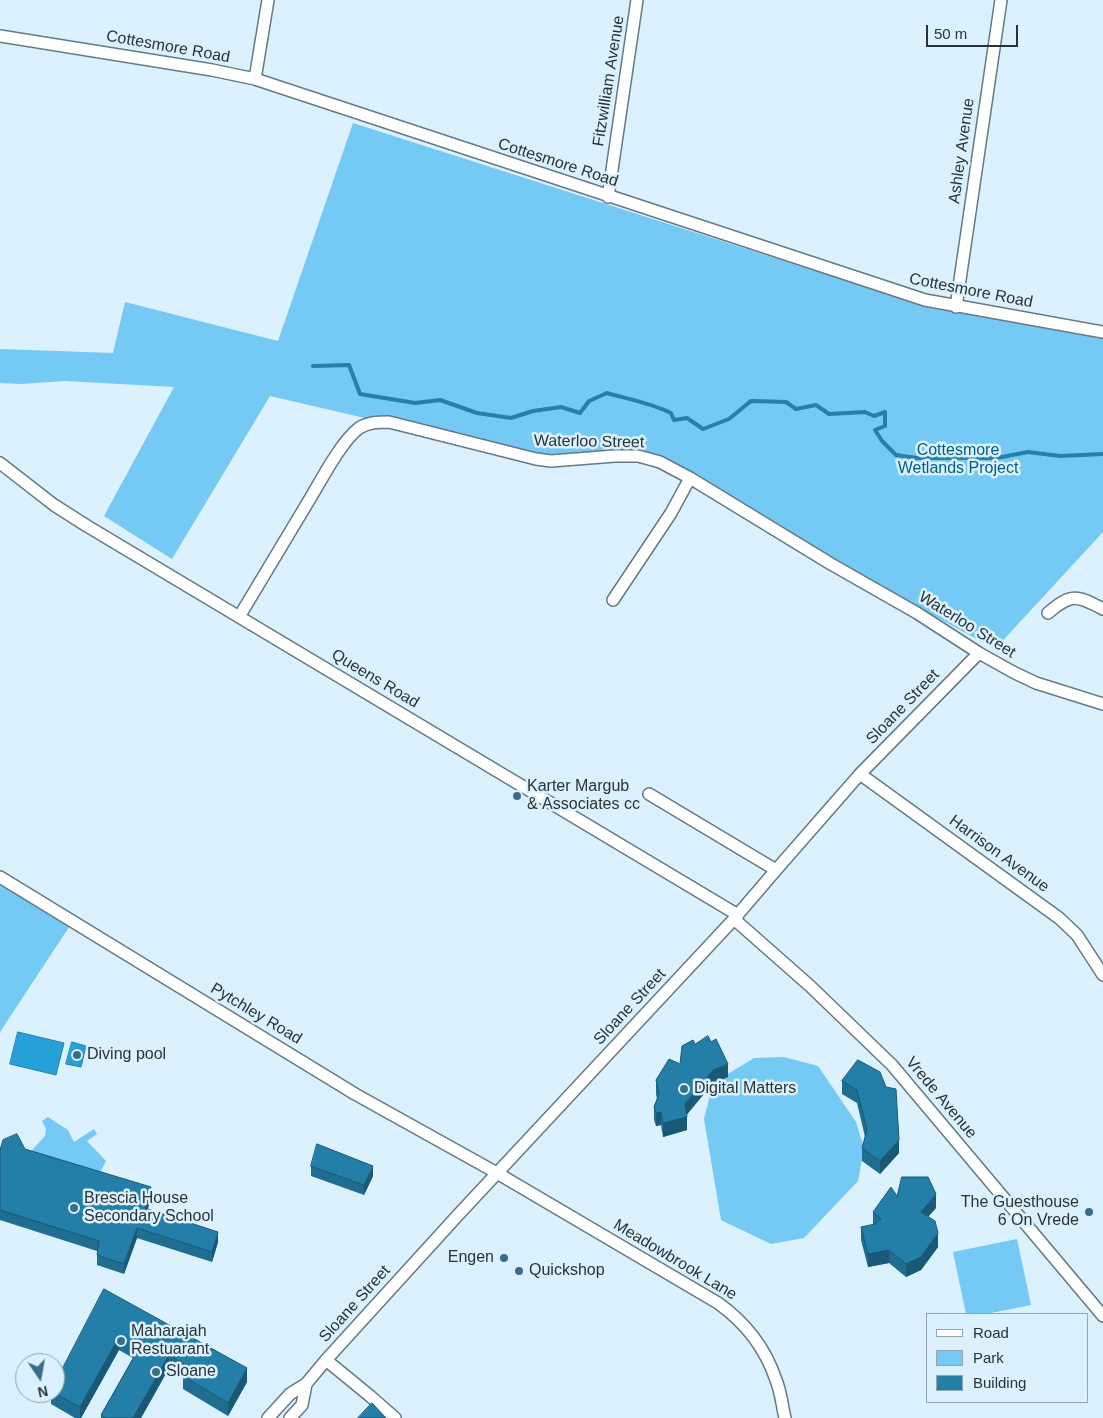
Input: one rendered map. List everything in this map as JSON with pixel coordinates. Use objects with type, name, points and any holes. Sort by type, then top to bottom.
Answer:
[{"type":"street","points":[[255,80],[268,0]]},
{"type":"street","name":"Fitzwilliam Avenue","points":[[608,197],[637,0]]},
{"type":"street","name":"Ashley Avenue","points":[[956,306],[1001,0]]},
{"type":"street","name":"Cottesmore Road","points":[[0,36],[212,70],[255,80],[899,293],[956,306],[1103,332]]},
{"type":"street","name":"Waterloo Street","points":[[239,617],[343,446],[359,428],[372,422],[389,422],[536,460],[551,461],[622,456],[648,458],[660,462],[917,613],[979,653],[1013,672],[1036,683],[1103,704]]},
{"type":"street","name":"Queens Road","points":[[0,464],[78,521],[736,917]]},
{"type":"street","points":[[613,600],[671,513],[690,478]]},
{"type":"street","points":[[1048,613],[1060,603],[1072,598],[1089,601],[1103,609]]},
{"type":"street","name":"Sloane Street","points":[[268,1418],[290,1394],[306,1384],[497,1173],[736,917],[860,774],[979,653]]},
{"type":"street","name":"Harrison Avenue","points":[[860,774],[1059,918],[1077,935],[1103,975]]},
{"type":"street","points":[[649,794],[776,870]]},
{"type":"street","name":"Pytchley Road","points":[[0,877],[355,1094],[497,1173]]},
{"type":"street","name":"Vrede Avenue","points":[[736,917],[892,1065],[1103,1316]]},
{"type":"street","name":"Meadowbrook Lane","points":[[497,1173],[718,1303],[735,1315],[753,1335],[766,1356],[777,1380],[785,1418]]},
{"type":"street","points":[[326,1360],[395,1418]]},
{"type":"street","name":"Sloane Street","points":[[290,1418],[302,1405],[306,1384]]},
{"type":"green space","name":"Cottesmore Wetlands Project","points":[[353,123],[931,308],[1103,334],[1103,532],[995,649],[641,457],[550,461],[270,396],[172,559],[104,516],[174,387],[65,381],[21,384],[0,383],[0,349],[113,353],[125,302],[278,341]]},
{"type":"green space","points":[[0,881],[73,921],[0,1032]]},
{"type":"green space","points":[[784,1057],[818,1066],[856,1122],[864,1148],[858,1181],[804,1238],[771,1244],[721,1220],[704,1119],[713,1083],[754,1058]]},
{"type":"green space","points":[[48,1117],[68,1130],[74,1142],[94,1129],[97,1134],[87,1141],[106,1161],[101,1171],[102,1176],[42,1159],[32,1150],[45,1136],[46,1129],[42,1121]]},
{"type":"green space","points":[[1017,1239],[1031,1305],[991,1313],[966,1313],[953,1252]]},
{"type":"shaded area","points":[[18,1032],[64,1043],[56,1075],[10,1064]]},
{"type":"shaded area","name":"Diving pool","points":[[72,1042],[86,1046],[81,1067],[66,1064]]},
{"type":"building","name":"Digital Matters","points":[[708,1036],[711,1042],[716,1039],[728,1064],[713,1070],[685,1104],[687,1117],[663,1123],[661,1112],[656,1113],[654,1107],[659,1094],[656,1080],[669,1059],[680,1064],[682,1046],[693,1040],[695,1044]]},
{"type":"building","points":[[858,1060],[880,1072],[886,1087],[896,1089],[899,1140],[880,1161],[862,1148],[867,1130],[857,1090],[842,1081]]},
{"type":"building","name":"Brescia House Secondary School","points":[[17,1134],[25,1149],[151,1187],[145,1208],[218,1232],[212,1252],[137,1228],[124,1264],[97,1255],[99,1241],[0,1210],[0,1150],[3,1140]]},
{"type":"building","points":[[317,1144],[373,1166],[364,1185],[311,1166]]},
{"type":"building","points":[[902,1177],[928,1177],[936,1194],[921,1212],[935,1221],[938,1233],[921,1257],[906,1264],[889,1250],[868,1254],[861,1227],[875,1224],[881,1219],[873,1212],[891,1187],[897,1196]]},
{"type":"building","points":[[104,1289],[247,1368],[228,1403],[183,1376],[189,1367],[169,1355],[133,1418],[106,1418],[101,1415],[139,1348],[119,1337],[80,1407],[65,1399],[65,1364]]},
{"type":"building","points":[[372,1403],[386,1418],[358,1418]]},
{"type":"waterway","points":[[313,366],[349,365],[360,394],[415,403],[440,400],[477,413],[511,418],[533,411],[561,407],[580,413],[589,401],[607,393],[671,413],[674,420],[687,418],[703,429],[729,419],[751,401],[786,402],[796,409],[816,405],[829,414],[865,412],[874,416],[885,412],[885,426],[875,430],[882,441],[896,455],[917,458],[997,458],[1028,452],[1060,456],[1103,454]]},
{"type":"place","name":"Karter Margub & Associates cc","points":[[517,796]]},
{"type":"place","name":"Diving pool","points":[[77,1055]]},
{"type":"place","name":"Digital Matters","points":[[684,1089]]},
{"type":"place","name":"Brescia House Secondary School","points":[[74,1208]]},
{"type":"place","name":"The Guesthouse 6 On Vrede","points":[[1089,1212]]},
{"type":"place","name":"Engen","points":[[504,1258]]},
{"type":"place","name":"Quickshop","points":[[519,1271]]},
{"type":"place","name":"Maharajah Restuarant","points":[[121,1341]]},
{"type":"place","name":"Sloane","points":[[156,1372]]}]
